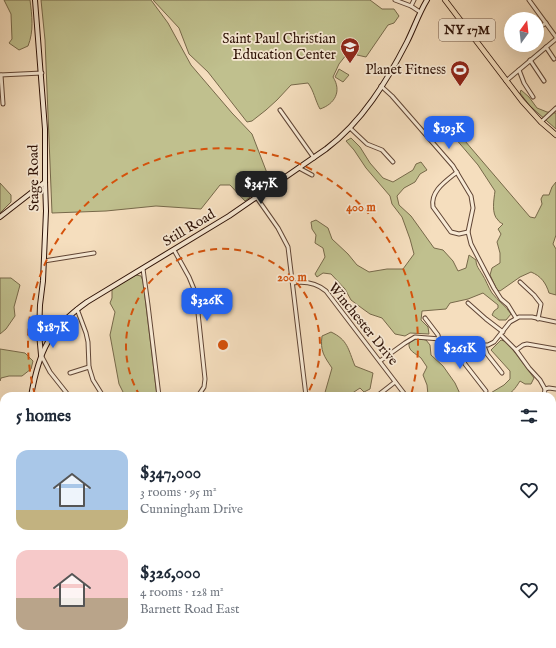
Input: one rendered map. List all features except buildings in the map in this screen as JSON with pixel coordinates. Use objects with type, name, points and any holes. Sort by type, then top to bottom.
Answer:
[{"type":"main road","name":"Stage Road","points":[[35,0],[42,73],[45,129],[46,211],[39,333],[41,355]]},
{"type":"main road","name":"Still Road","points":[[41,355],[52,335],[65,319],[76,309],[257,198],[338,140],[350,128],[381,86],[397,61],[427,0]]},
{"type":"main road","name":"NY 17M","points":[[445,0],[506,81],[541,122],[556,135]]},
{"type":"main road","points":[[0,217],[45,182]]},
{"type":"main road","points":[[39,333],[52,335]]},
{"type":"main road","points":[[32,392],[41,355]]},
{"type":"street","points":[[395,0],[411,6],[420,12]]},
{"type":"street","points":[[411,6],[414,0]]},
{"type":"street","points":[[506,81],[556,38],[529,0]]},
{"type":"street","points":[[546,47],[554,59]]},
{"type":"street","points":[[530,60],[544,81]]},
{"type":"street","points":[[519,70],[524,84],[533,97]]},
{"type":"street","points":[[3,104],[1,75],[42,73]]},
{"type":"street","points":[[381,86],[392,96],[457,172],[472,200],[473,208],[468,232],[471,244],[494,288],[508,305],[516,318]]},
{"type":"street","points":[[541,122],[556,108]]},
{"type":"street","points":[[280,110],[314,158]]},
{"type":"street","points":[[350,128],[367,144],[382,150],[393,162]]},
{"type":"street","points":[[299,168],[312,176]]},
{"type":"street","points":[[457,172],[434,194],[432,203],[436,213],[451,232],[459,234],[468,232]]},
{"type":"street","points":[[257,198],[285,239],[290,255],[306,392]]},
{"type":"street","points":[[174,250],[189,276],[196,294],[205,379],[204,387],[201,392]]},
{"type":"street","points":[[44,261],[94,252]]},
{"type":"street","points":[[142,269],[159,392]]},
{"type":"street","points":[[520,282],[541,304],[538,319]]},
{"type":"street","name":"Winchester Drive","points":[[293,283],[313,283],[326,291],[403,392]]},
{"type":"street","points":[[468,303],[502,333],[540,380],[545,389],[545,392]]},
{"type":"street","points":[[76,309],[88,342],[88,367],[93,380],[100,392]]},
{"type":"street","points":[[380,361],[412,338],[418,337],[465,342],[484,346],[494,342],[516,318],[522,316],[556,322]]},
{"type":"street","points":[[425,318],[438,335],[438,339]]},
{"type":"street","points":[[465,342],[462,358],[486,391]]},
{"type":"street","points":[[516,350],[527,344],[556,349]]},
{"type":"street","points":[[484,346],[487,354],[502,373]]},
{"type":"street","points":[[41,355],[50,372],[66,392]]},
{"type":"street","points":[[70,373],[88,367]]},
{"type":"street","points":[[382,392],[395,382]]},
{"type":"street","points":[[545,389],[556,389]]},
{"type":"green space","points":[[4,0],[30,0],[32,23],[30,40],[28,46],[19,50],[9,43],[12,39],[11,14]]},
{"type":"green space","points":[[41,0],[151,0],[168,23],[191,65],[252,134],[267,173],[268,183],[245,201],[230,185],[220,185],[201,209],[156,206],[106,211],[52,213],[45,40]]},
{"type":"green space","points":[[153,0],[370,0],[382,9],[394,9],[399,16],[394,23],[388,25],[366,57],[357,55],[350,50],[339,64],[333,77],[336,82],[337,92],[330,104],[320,109],[308,83],[291,85],[266,110],[252,121],[247,122],[208,72],[189,54],[179,28]]},
{"type":"green space","points":[[339,69],[349,75],[343,82],[335,77]]},
{"type":"green space","points":[[521,90],[529,97],[537,108],[547,112],[556,113],[556,129],[530,106],[520,93]]},
{"type":"green space","points":[[448,124],[453,127],[530,217],[535,218],[542,204],[541,199],[543,195],[549,195],[556,182],[556,235],[553,244],[556,249],[556,295],[549,293],[543,280],[531,272],[520,277],[500,291],[497,290],[490,275],[492,268],[500,263],[500,253],[497,242],[501,234],[498,229],[503,224],[494,214],[495,191],[478,165],[449,131]]},
{"type":"green space","points":[[351,138],[360,147],[370,163],[383,178],[393,182],[413,170],[416,164],[421,162],[427,170],[420,174],[415,182],[404,188],[397,196],[399,205],[411,216],[434,248],[443,250],[453,261],[458,271],[466,268],[469,255],[476,260],[478,267],[492,293],[511,314],[506,320],[499,320],[492,315],[498,308],[498,305],[483,293],[468,299],[450,303],[446,309],[422,311],[421,320],[428,327],[429,334],[410,333],[405,336],[395,334],[382,318],[370,314],[351,300],[345,289],[331,274],[323,273],[317,277],[315,274],[325,257],[323,248],[315,243],[316,235],[312,229],[311,222],[316,220],[328,228],[332,239],[357,265],[369,272],[387,269],[403,269],[414,254],[402,217],[392,204],[390,196],[366,168],[346,141]]},
{"type":"green space","points":[[0,183],[11,195],[11,202],[0,213]]},
{"type":"green space","points":[[136,275],[141,276],[143,281],[157,392],[123,392],[119,384],[110,335],[115,312],[110,303],[112,298],[112,289]]},
{"type":"green space","points":[[0,278],[11,278],[20,285],[14,307],[15,316],[6,329],[0,334]]},
{"type":"green space","points":[[331,332],[337,335],[347,346],[355,366],[373,373],[370,389],[364,392],[360,388],[354,392],[325,392],[332,368],[323,353],[322,336]]},
{"type":"green space","points":[[417,338],[426,340],[430,345],[431,355],[443,366],[455,383],[459,392],[428,392],[423,375],[427,367],[421,358],[411,350],[409,343]]},
{"type":"green space","points":[[501,340],[507,342],[534,378],[531,384],[525,384],[520,381],[511,392],[492,392],[504,385],[510,379],[510,371],[491,350]]},
{"type":"green space","points":[[0,349],[25,353],[33,361],[31,369],[22,376],[9,376],[1,378],[0,381]]},
{"type":"place","name":"Saint Paul Christian Education Center","points":[[350,64]]},
{"type":"place","name":"Planet Fitness","points":[[460,87]]}]
